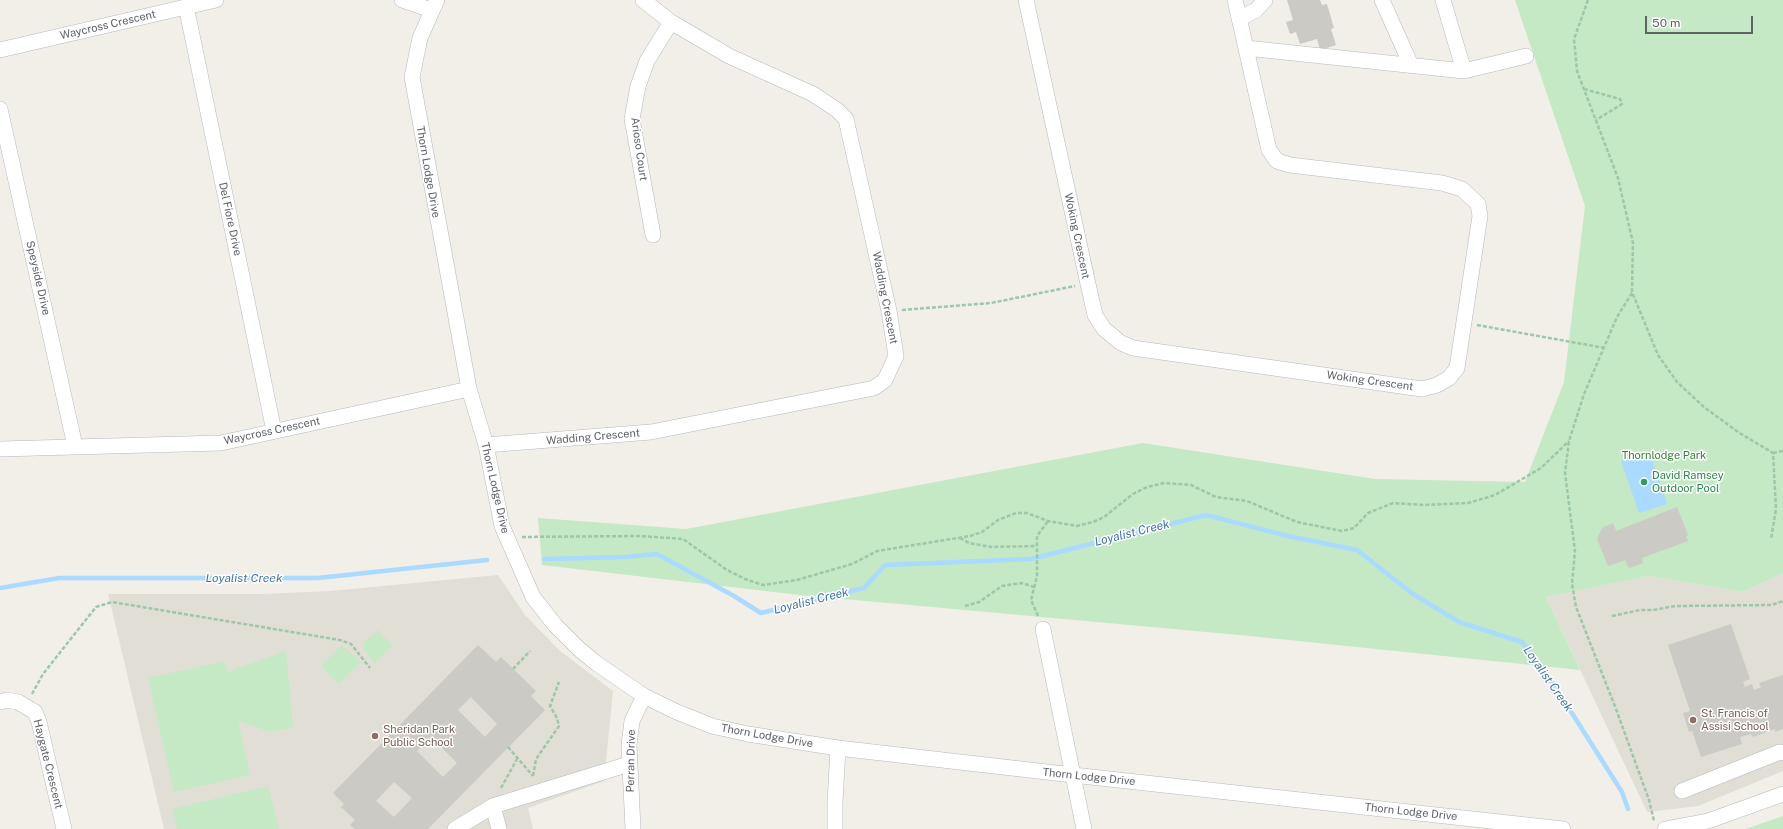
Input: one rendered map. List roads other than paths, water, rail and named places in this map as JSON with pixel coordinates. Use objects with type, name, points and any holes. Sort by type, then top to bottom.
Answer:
[{"type":"street","name":"Waycross Crescent","points":[[0,50],[216,0]]},
{"type":"street","points":[[402,0],[434,5]]},
{"type":"street","name":"Wadding Crescent","points":[[486,445],[651,432],[874,388],[885,380],[896,356],[889,311],[846,119],[837,110],[813,94],[729,56],[671,22],[643,0]]},
{"type":"street","name":"Woking Crescent","points":[[1026,0],[1095,315],[1104,329],[1121,343],[1133,348],[1422,388],[1437,386],[1449,378],[1457,368],[1480,216],[1478,204],[1462,189],[1442,183],[1290,165],[1277,161],[1269,150],[1235,0]]},
{"type":"street","points":[[1239,19],[1256,10],[1265,0]]},
{"type":"street","points":[[1382,0],[1411,66]]},
{"type":"street","points":[[1442,0],[1464,71]]},
{"type":"street","name":"Thorn Lodge Drive","points":[[434,5],[420,38],[412,78],[468,389],[486,445],[502,526],[532,597],[555,625],[578,649],[596,663],[644,696],[677,712],[712,726],[748,734],[838,748],[1563,829]]},
{"type":"street","name":"Del Fiore Drive","points":[[186,6],[274,431]]},
{"type":"street","name":"Arioso Court","points":[[654,235],[632,119],[638,86],[648,61],[671,22]]},
{"type":"street","points":[[1246,48],[1464,71],[1526,56]]},
{"type":"street","name":"Speyside Drive","points":[[0,109],[75,446]]},
{"type":"street","name":"Waycross Crescent","points":[[0,449],[221,443],[468,389]]},
{"type":"street","points":[[1043,629],[1084,829]]},
{"type":"street","name":"Perran Drive","points":[[633,829],[629,745],[632,721],[644,696]]},
{"type":"street","name":"Haygate Crescent","points":[[0,702],[6,700],[25,705],[35,712],[39,722],[64,829]]},
{"type":"street","points":[[835,829],[838,748]]},
{"type":"street","points":[[1682,791],[1780,752],[1783,753]]},
{"type":"street","points":[[455,829],[499,805],[629,764]]},
{"type":"street","points":[[1659,825],[1708,821],[1783,794]]},
{"type":"street","points":[[499,805],[499,829]]},
{"type":"water","name":"David Ramsey Outdoor Pool","points":[[1649,451],[1667,504],[1639,513],[1621,461]]},
{"type":"waterway","name":"Loyalist Creek","points":[[544,559],[625,557],[657,554],[734,596],[761,613],[864,588],[885,565],[1031,559],[1206,515],[1288,536],[1357,550],[1413,594],[1459,622],[1522,642],[1556,688],[1622,792],[1628,809]]},
{"type":"waterway","name":"Loyalist Creek","points":[[0,588],[59,578],[318,578],[487,560]]},
{"type":"place","name":"David Ramsey Outdoor Pool","points":[[1644,482]]},
{"type":"place","name":"St. Francis of Assisi School","points":[[1693,720]]},
{"type":"place","name":"Sheridan Park Public School","points":[[375,736]]},
{"type":"park label","name":"Thornlodge Park","points":[[1664,456]]}]
